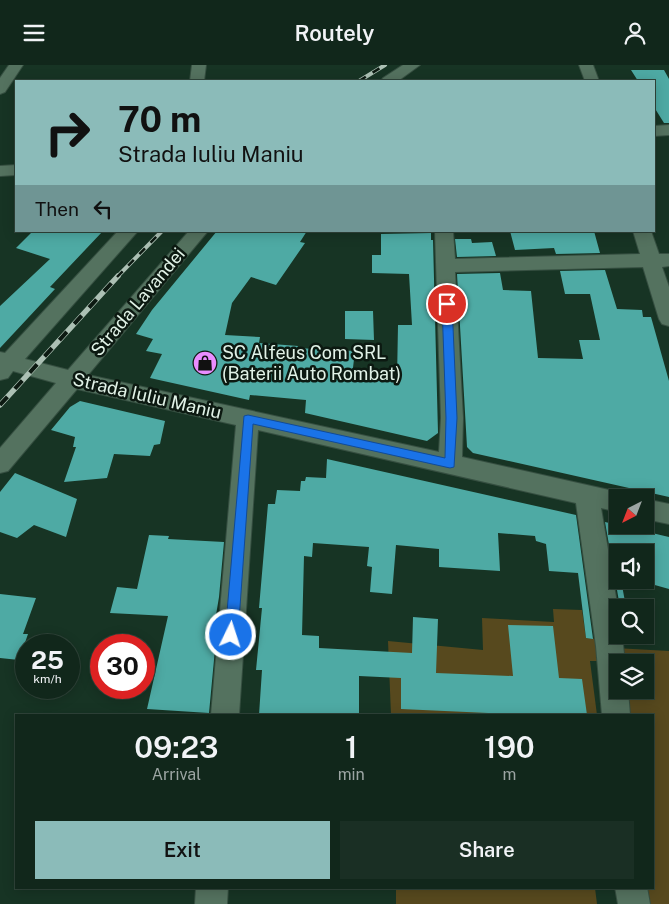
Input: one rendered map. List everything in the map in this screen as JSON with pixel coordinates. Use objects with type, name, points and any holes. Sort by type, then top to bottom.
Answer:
[{"type":"street","points":[[0,89],[16,65]]},
{"type":"street","points":[[196,80],[198,65]]},
{"type":"street","points":[[390,80],[413,65]]},
{"type":"street","points":[[586,65],[592,80]]},
{"type":"street","points":[[655,131],[669,130]]},
{"type":"street","points":[[0,171],[15,170]]},
{"type":"street","points":[[3,365],[128,232]]},
{"type":"street","name":"Strada Lavandei","points":[[0,464],[198,232]]},
{"type":"street","points":[[444,232],[452,418],[450,464]]},
{"type":"street","points":[[643,232],[660,260],[669,319]]},
{"type":"street","points":[[446,267],[660,260]]},
{"type":"street","name":"Strada Iuliu Maniu","points":[[3,365],[609,500]]},
{"type":"street","points":[[225,714],[248,419]]},
{"type":"street","points":[[587,495],[610,646],[616,714]]},
{"type":"street","points":[[654,511],[669,514]]},
{"type":"street","points":[[211,904],[212,889]]},
{"type":"street","points":[[631,889],[634,904]]},
{"type":"shaded area","points":[[553,609],[582,610],[586,638],[600,639],[603,661],[590,661],[597,714],[391,714],[388,641],[483,650],[482,618],[554,622]]},
{"type":"shaded area","points":[[615,648],[669,651],[669,904],[647,904],[645,889],[654,889],[654,714],[622,714],[620,699],[654,699],[654,654],[616,654]]},
{"type":"shaded area","points":[[396,889],[595,889],[597,904],[396,904]]},
{"type":"building","points":[[631,70],[664,70],[669,79],[669,123],[664,123],[655,109],[655,80],[637,80]]},
{"type":"building","points":[[32,232],[102,232],[50,287],[55,289],[0,348],[0,306],[50,259],[16,248]]},
{"type":"building","points":[[216,232],[306,232],[300,242],[305,243],[276,285],[251,277],[232,303],[225,335],[260,337],[259,343],[298,346],[297,348],[355,351],[352,376],[397,379],[398,325],[412,325],[409,274],[372,273],[372,255],[381,255],[381,234],[431,233],[431,240],[433,240],[438,433],[427,441],[305,413],[306,400],[250,395],[249,400],[150,378],[162,354],[146,351],[153,339],[136,334],[152,310]]},
{"type":"building","points":[[510,232],[594,232],[600,253],[556,254],[554,248],[515,250]]},
{"type":"building","points":[[455,239],[471,239],[472,243],[492,242],[496,256],[457,257]]},
{"type":"building","points":[[605,270],[617,309],[642,310],[643,317],[651,317],[669,381],[669,497],[654,494],[654,489],[633,489],[473,453],[467,447],[457,274],[500,273],[503,290],[531,291],[538,358],[583,359],[579,340],[600,340],[590,294],[565,294],[560,271]]},
{"type":"building","points":[[345,311],[373,311],[374,340],[345,339]]},
{"type":"building","points":[[80,401],[165,421],[160,444],[154,445],[150,456],[114,454],[107,478],[64,482],[76,447],[73,447],[75,437],[51,430],[70,407]]},
{"type":"building","points":[[327,459],[576,515],[593,639],[586,638],[578,573],[549,571],[546,544],[536,541],[535,536],[498,533],[500,571],[439,567],[439,549],[396,545],[392,594],[370,592],[372,567],[367,566],[369,547],[313,543],[312,557],[304,556],[302,635],[319,636],[319,648],[412,653],[413,617],[438,619],[436,673],[513,676],[508,625],[553,626],[559,678],[582,679],[587,714],[511,714],[401,709],[401,678],[359,676],[359,714],[259,714],[262,670],[256,670],[262,608],[259,608],[268,504],[275,504],[277,490],[300,491],[301,481],[305,481],[306,477],[326,478]]},
{"type":"building","points":[[15,473],[77,499],[66,537],[34,525],[17,538],[0,532],[0,492]]},
{"type":"building","points":[[605,522],[609,523],[609,534],[654,533],[669,537],[669,589],[654,585],[654,544],[609,545]]},
{"type":"building","points":[[149,535],[169,536],[168,539],[224,542],[214,627],[217,628],[209,713],[147,709],[149,699],[155,699],[155,674],[168,616],[110,613],[117,587],[137,589]]},
{"type":"building","points":[[617,589],[623,589],[625,599],[619,599]]},
{"type":"building","points":[[0,594],[36,598],[23,634],[15,634],[15,660],[0,658]]},
{"type":"railway","points":[[361,80],[385,65]]},
{"type":"railway","points":[[117,277],[161,232]]},
{"type":"railway","points":[[0,405],[118,276]]},
{"type":"place","name":"SC Alfeus Com SRL (Baterii Auto Rombat)","points":[[205,363]]},
{"type":"route","points":[[231,635],[248,419],[450,464],[452,418],[447,304]]}]
